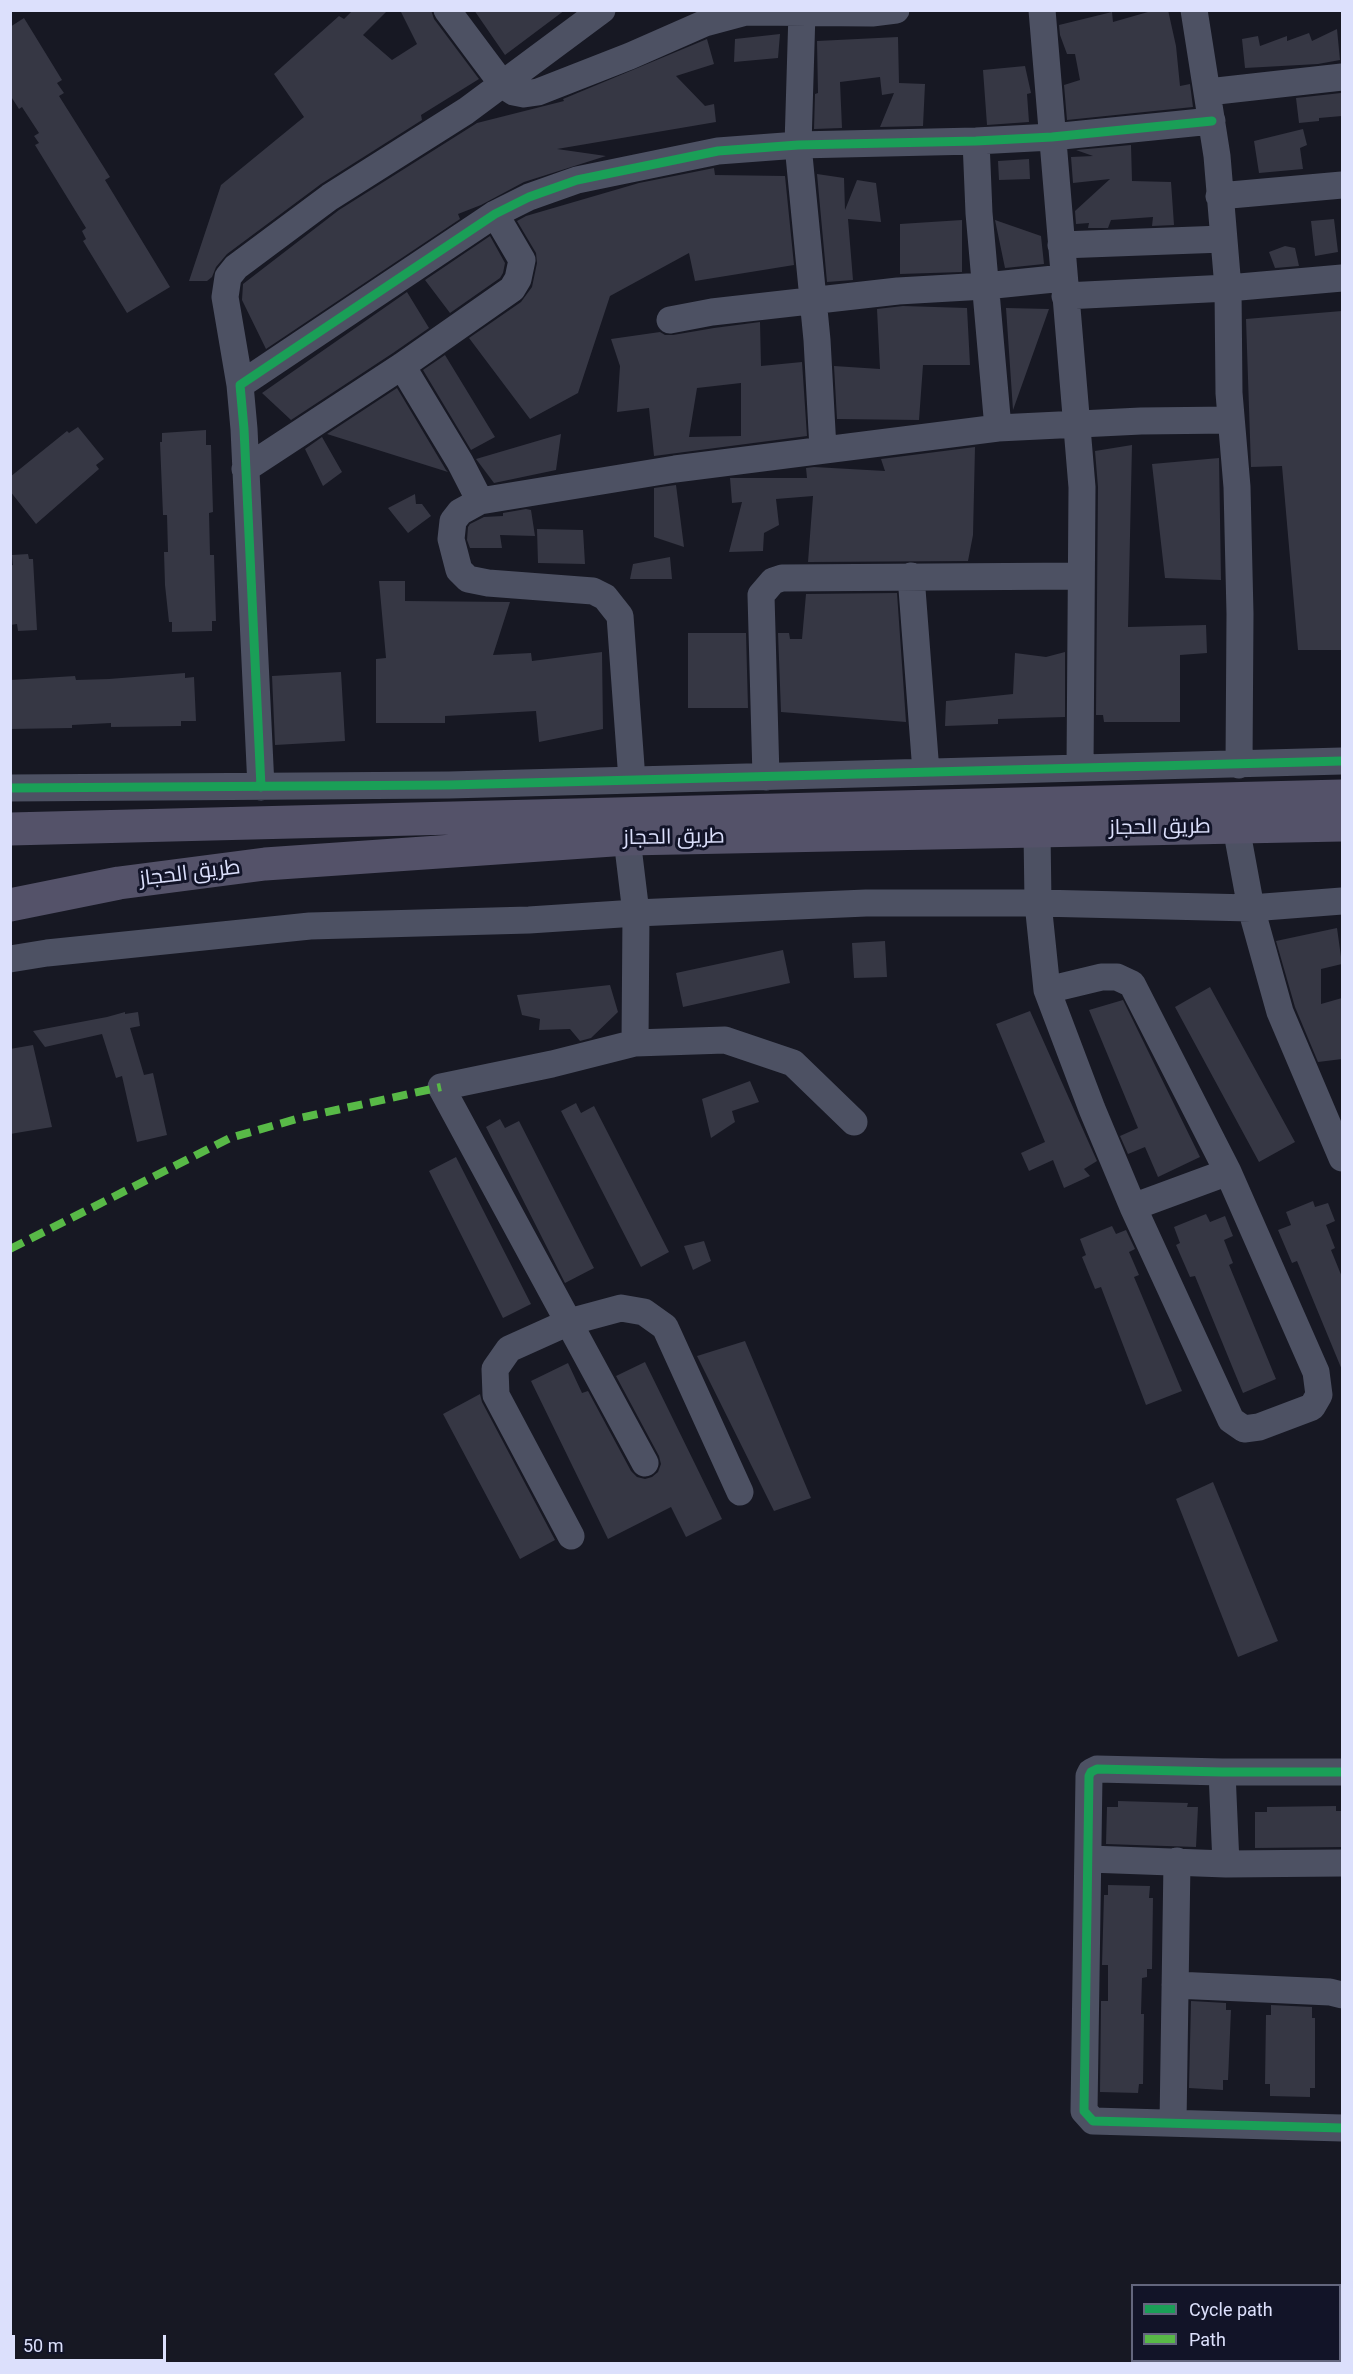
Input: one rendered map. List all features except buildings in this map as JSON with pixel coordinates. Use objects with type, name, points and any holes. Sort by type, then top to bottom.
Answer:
[{"type":"main road","name":"طريق الحجاز","points":[[10,829],[1342,796]]},
{"type":"main road","name":"طريق الحجاز","points":[[10,905],[118,883],[265,864],[627,839],[1342,825]]},
{"type":"street","points":[[447,10],[503,85],[514,92],[524,94],[538,92],[630,56],[705,23],[746,12],[872,13],[897,10]]},
{"type":"street","points":[[261,787],[244,429],[240,385],[225,297],[228,277],[236,267],[330,197],[466,111],[602,10]]},
{"type":"street","points":[[1042,10],[1082,487],[1080,768]]},
{"type":"street","points":[[1194,10],[1212,121],[1228,288],[1231,420],[1237,487],[1240,614],[1239,765]]},
{"type":"street","points":[[802,12],[798,146],[813,300],[823,449]]},
{"type":"street","points":[[1208,92],[1342,77]]},
{"type":"street","points":[[240,385],[495,214],[529,197],[577,180],[718,151],[1052,137],[1212,121]]},
{"type":"street","points":[[976,141],[985,286],[998,428]]},
{"type":"street","points":[[1220,196],[1342,185]]},
{"type":"street","points":[[245,470],[402,366],[512,289],[518,279],[522,260],[495,214]]},
{"type":"street","points":[[1061,245],[1223,239]]},
{"type":"street","points":[[670,320],[712,312],[898,291],[985,286],[1228,288],[1342,278]]},
{"type":"street","points":[[402,366],[460,462],[480,501]]},
{"type":"street","points":[[632,780],[620,616],[605,597],[593,591],[488,583],[468,579],[459,570],[451,539],[453,520],[460,512],[480,501],[675,469],[998,428],[1231,420]]},
{"type":"street","points":[[911,576],[926,772]]},
{"type":"street","points":[[766,777],[761,595],[768,585],[782,578],[1081,576]]},
{"type":"street","points":[[10,788],[261,787],[632,780],[1342,761]]},
{"type":"street","points":[[147,788],[150,826]]},
{"type":"street","points":[[1236,827],[1251,909],[1280,1012],[1342,1158]]},
{"type":"street","points":[[1037,831],[1038,903],[1047,990],[1092,1109],[1133,1207],[1231,1420],[1244,1429],[1259,1427],[1312,1407],[1319,1395],[1316,1372],[1228,1172],[1132,984],[1117,977],[1101,977],[1047,990]]},
{"type":"street","points":[[627,839],[636,913],[635,1043]]},
{"type":"street","points":[[10,959],[47,953],[310,926],[529,920],[866,903],[1038,903],[1251,909],[1342,901]]},
{"type":"street","points":[[645,1463],[441,1087],[552,1064],[635,1043],[725,1040],[793,1063],[854,1122]]},
{"type":"street","points":[[1133,1207],[1228,1172]]},
{"type":"street","points":[[571,1536],[496,1395],[495,1369],[509,1349],[569,1322],[621,1308],[644,1312],[665,1327],[740,1492]]},
{"type":"street","points":[[1342,1772],[1097,1769],[1091,1772],[1089,1776],[1084,2111],[1093,2121],[1342,2128]]},
{"type":"street","points":[[1222,1772],[1226,1864]]},
{"type":"street","points":[[1089,1859],[1226,1864],[1342,1863]]},
{"type":"street","points":[[1173,2123],[1177,1862]]},
{"type":"street","points":[[1175,1984],[1330,1992],[1342,1995]]},
{"type":"marked path","points":[[10,1249],[230,1138],[300,1118],[441,1087]]},
{"type":"cycle path","points":[[261,787],[240,385],[495,214],[529,197],[577,180],[718,151],[798,145],[1052,137],[1212,121]]},
{"type":"cycle path","points":[[10,788],[449,785],[1342,761]]},
{"type":"cycle path","points":[[1342,1772],[1097,1769],[1091,1772],[1089,1776],[1084,2111],[1093,2121],[1342,2128]]}]
